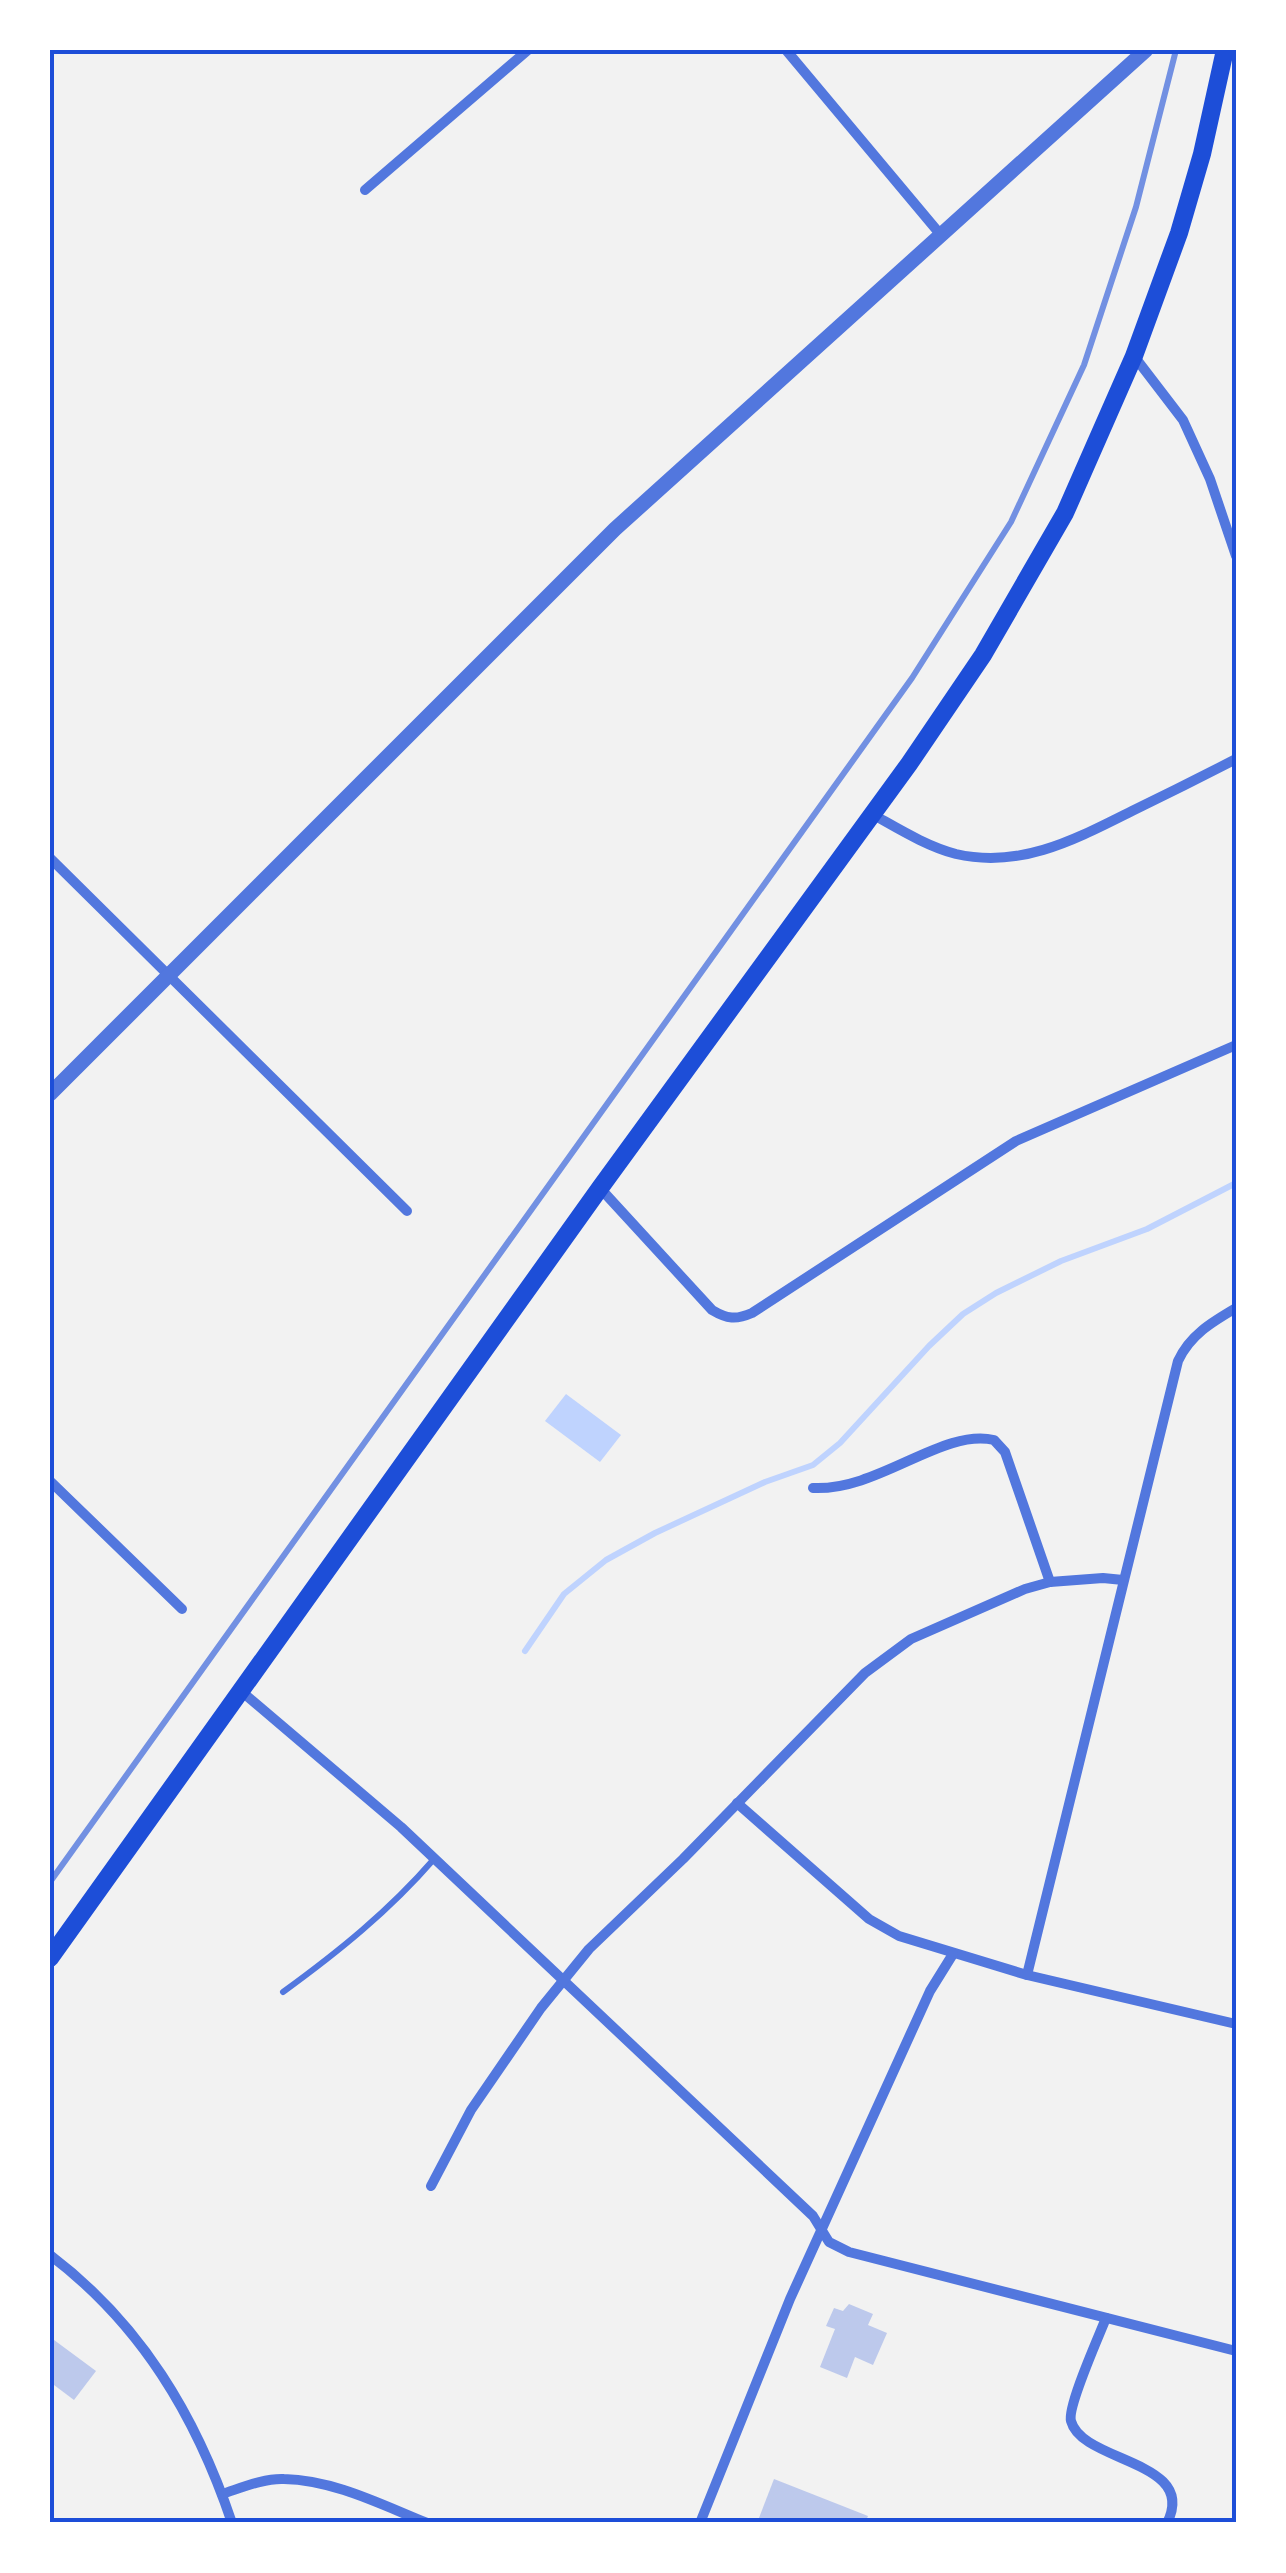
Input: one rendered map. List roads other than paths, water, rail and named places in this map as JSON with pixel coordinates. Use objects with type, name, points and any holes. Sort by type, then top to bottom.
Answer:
[{"type":"main road","points":[[50,1958],[984,655],[1066,513],[1134,356],[1179,233],[1202,154],[1224,50]]},
{"type":"street","points":[[364,190],[528,50]]},
{"type":"street","points":[[786,50],[940,234]]},
{"type":"street","points":[[50,1094],[615,529],[1146,50]]},
{"type":"street","points":[[1134,356],[1184,420],[1210,479],[1236,556]]},
{"type":"street","points":[[872,814],[956,854],[990,858],[1030,854],[1076,839],[1236,760]]},
{"type":"street","points":[[50,858],[166,977],[407,1211]]},
{"type":"street","points":[[600,1188],[712,1310],[723,1317],[739,1318],[1016,1141],[1236,1045]]},
{"type":"street","points":[[1027,1974],[1178,1362],[1190,1341],[1236,1308]]},
{"type":"street","points":[[813,1488],[852,1485],[963,1440],[994,1440],[1005,1452],[1050,1582]]},
{"type":"street","points":[[50,1482],[182,1609]]},
{"type":"street","points":[[431,2186],[471,2110],[589,1949],[888,1653],[934,1627],[1025,1589],[1050,1582],[1123,1580]]},
{"type":"street","points":[[241,1690],[434,1858],[564,1979],[813,2216],[829,2242],[850,2252],[1236,2351]]},
{"type":"street","points":[[736,1803],[869,1919],[899,1936],[1027,1974],[1236,2024]]},
{"type":"street","points":[[700,2523],[820,2230],[930,1991],[953,1954]]},
{"type":"street","points":[[50,2255],[91,2289],[156,2363],[206,2451],[232,2523]]},
{"type":"street","points":[[1106,2318],[1072,2403],[1071,2424],[1081,2438],[1136,2464],[1166,2484],[1172,2506],[1167,2523]]},
{"type":"street","points":[[222,2494],[280,2478],[314,2482],[428,2523]]},
{"type":"lane","points":[[283,1992],[348,1944],[408,1889],[434,1858]]},
{"type":"water","points":[[566,1394],[621,1435],[600,1462],[545,1421]]},
{"type":"waterway","points":[[525,1651],[564,1594],[606,1560],[765,1482],[813,1465],[840,1443],[963,1314],[1061,1261],[1147,1229],[1236,1183]]},
{"type":"railway","points":[[50,1882],[912,678],[1011,522],[1084,365],[1136,207],[1176,50]]}]
